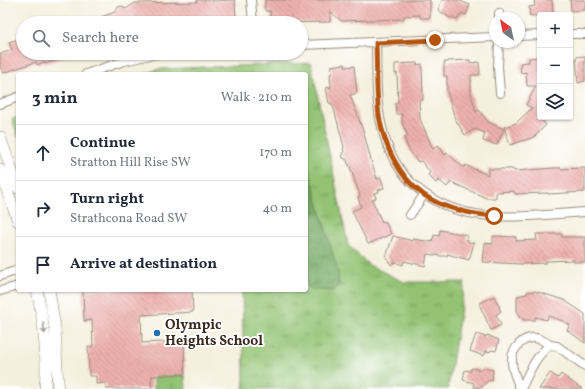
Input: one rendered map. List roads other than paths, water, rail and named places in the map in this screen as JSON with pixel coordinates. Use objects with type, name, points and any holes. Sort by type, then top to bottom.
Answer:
[{"type":"street","points":[[251,0],[252,16]]},
{"type":"street","points":[[573,34],[585,34]]},
{"type":"street","points":[[525,36],[537,35]]},
{"type":"street","points":[[308,45],[489,37]]},
{"type":"street","points":[[376,43],[379,115],[385,141],[397,165],[405,176],[424,195],[457,210],[480,215],[507,216],[585,212]]},
{"type":"street","points":[[499,48],[498,67],[500,93]]},
{"type":"street","points":[[92,72],[128,60]]},
{"type":"street","points":[[0,104],[16,98]]},
{"type":"street","points":[[0,137],[16,182]]},
{"type":"street","points":[[0,170],[16,215]]},
{"type":"street","points":[[410,214],[424,195]]},
{"type":"street","points":[[0,276],[16,271]]},
{"type":"street","points":[[0,291],[16,287]]},
{"type":"street","points":[[37,292],[45,334],[47,357],[45,389]]},
{"type":"street","points":[[49,292],[55,328],[58,389]]},
{"type":"street","points":[[520,389],[512,356],[517,346],[525,340],[534,338],[550,345],[558,346],[585,366]]},
{"type":"street","points":[[520,389],[544,349],[550,345]]},
{"type":"place","name":"Olympic Heights School","points":[[157,333]]}]
